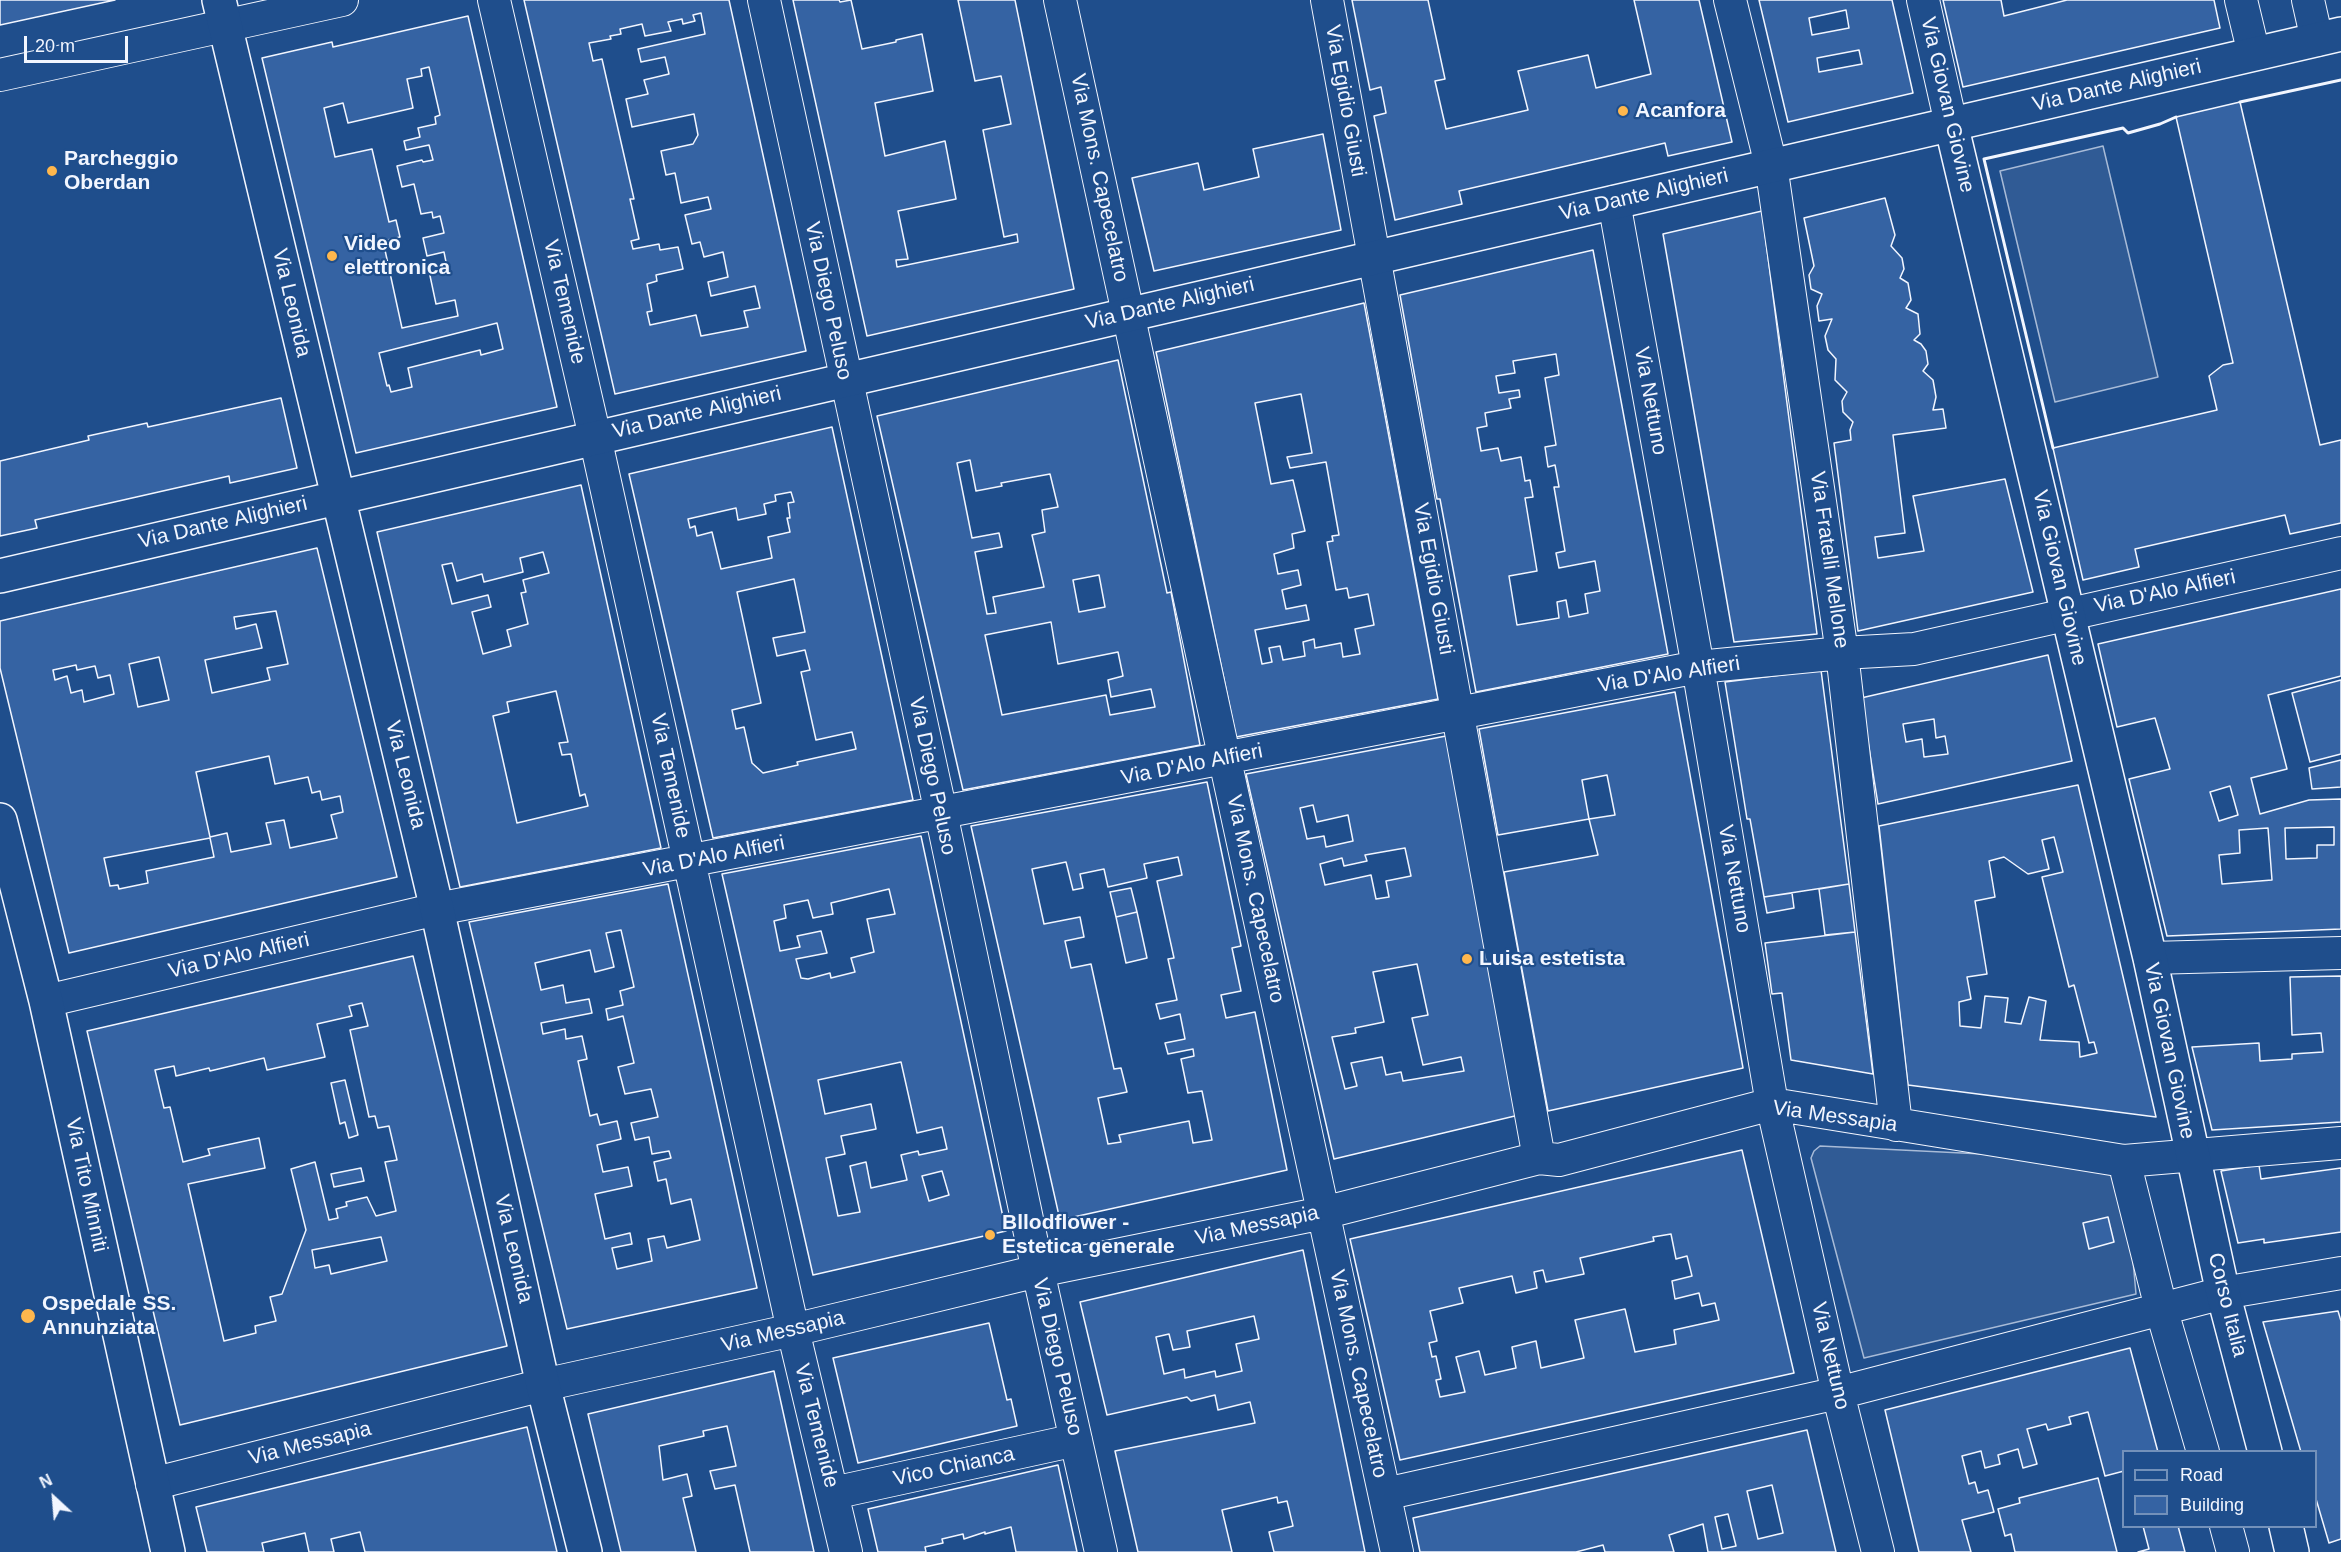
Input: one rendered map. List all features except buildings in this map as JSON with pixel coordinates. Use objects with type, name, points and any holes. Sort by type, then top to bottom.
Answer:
[{"type":"street","points":[[0,75],[222,13],[342,0]]},
{"type":"street","name":"Via Temenide","points":[[494,0],[595,437],[793,1330],[846,1552]]},
{"type":"street","name":"Via Diego Peluso","points":[[764,0],[1038,1271],[1101,1552]]},
{"type":"street","name":"Via Mons. Capecelatro","points":[[1060,0],[1397,1552]]},
{"type":"street","name":"Via Egidio Giusti","points":[[1327,0],[1539,1158]]},
{"type":"street","name":"Via Fratelli Mellone","points":[[1730,0],[1771,165],[1842,653],[1896,1125]]},
{"type":"street","name":"Via Giovan Giovine","points":[[1923,0],[2150,958],[2192,1157]]},
{"type":"street","points":[[2241,0],[2254,54]]},
{"type":"street","points":[[2308,0],[2329,37]]},
{"type":"street","name":"Via Leonida","points":[[222,13],[437,909],[543,1385],[585,1552]]},
{"type":"street","name":"Via Dante Alighieri","points":[[0,576],[2329,37]]},
{"type":"street","name":"Via Nettuno","points":[[1614,202],[1698,667],[1772,1104],[1838,1393],[1878,1552]]},
{"type":"street","name":"Via D'Alo Alfieri","points":[[46,1001],[437,909],[1698,667],[1842,653],[1914,649],[2341,553]]},
{"type":"street","name":"Via Tito Minniti","points":[[0,820],[46,1001],[168,1552]]},
{"type":"street","points":[[2150,958],[2341,952]]},
{"type":"street","name":"Via Messapia","points":[[152,1484],[543,1385],[793,1330],[1038,1271],[1323,1213],[1539,1158],[1559,1160],[1772,1104],[2124,1161],[2341,1143]]},
{"type":"street","name":"Corso Italia","points":[[2192,1157],[2223,1293],[2264,1450]]},
{"type":"street","points":[[2124,1161],[2161,1308],[2202,1450]]},
{"type":"street","points":[[1385,1494],[1838,1393],[2223,1293],[2341,1273]]},
{"type":"street","name":"Vico Chianca","points":[[832,1493],[1076,1440]]},
{"type":"street","points":[[2226,1528],[2233,1552]]},
{"type":"street","points":[[2286,1528],[2292,1552]]},
{"type":"shaded area","points":[[2103,146],[2158,377],[2055,402],[2000,171]]},
{"type":"shaded area","points":[[1820,1146],[2124,1161],[2136,1294],[1864,1358],[1811,1158]]},
{"type":"wall","points":[[2240,102],[2341,80]]},
{"type":"wall","points":[[2053,448],[1984,159],[2123,128],[2128,133],[2176,117]]},
{"type":"place","name":"Acanfora","points":[[1623,111]]},
{"type":"place","name":"Parcheggio Oberdan","points":[[52,171]]},
{"type":"place","name":"Video elettronica","points":[[332,256]]},
{"type":"place","name":"Luisa estetista","points":[[1467,959]]},
{"type":"place","name":"Bllodflower - Estetica generale","points":[[990,1235]]},
{"type":"place","name":"Ospedale SS. Annunziata","points":[[28,1316]]}]
